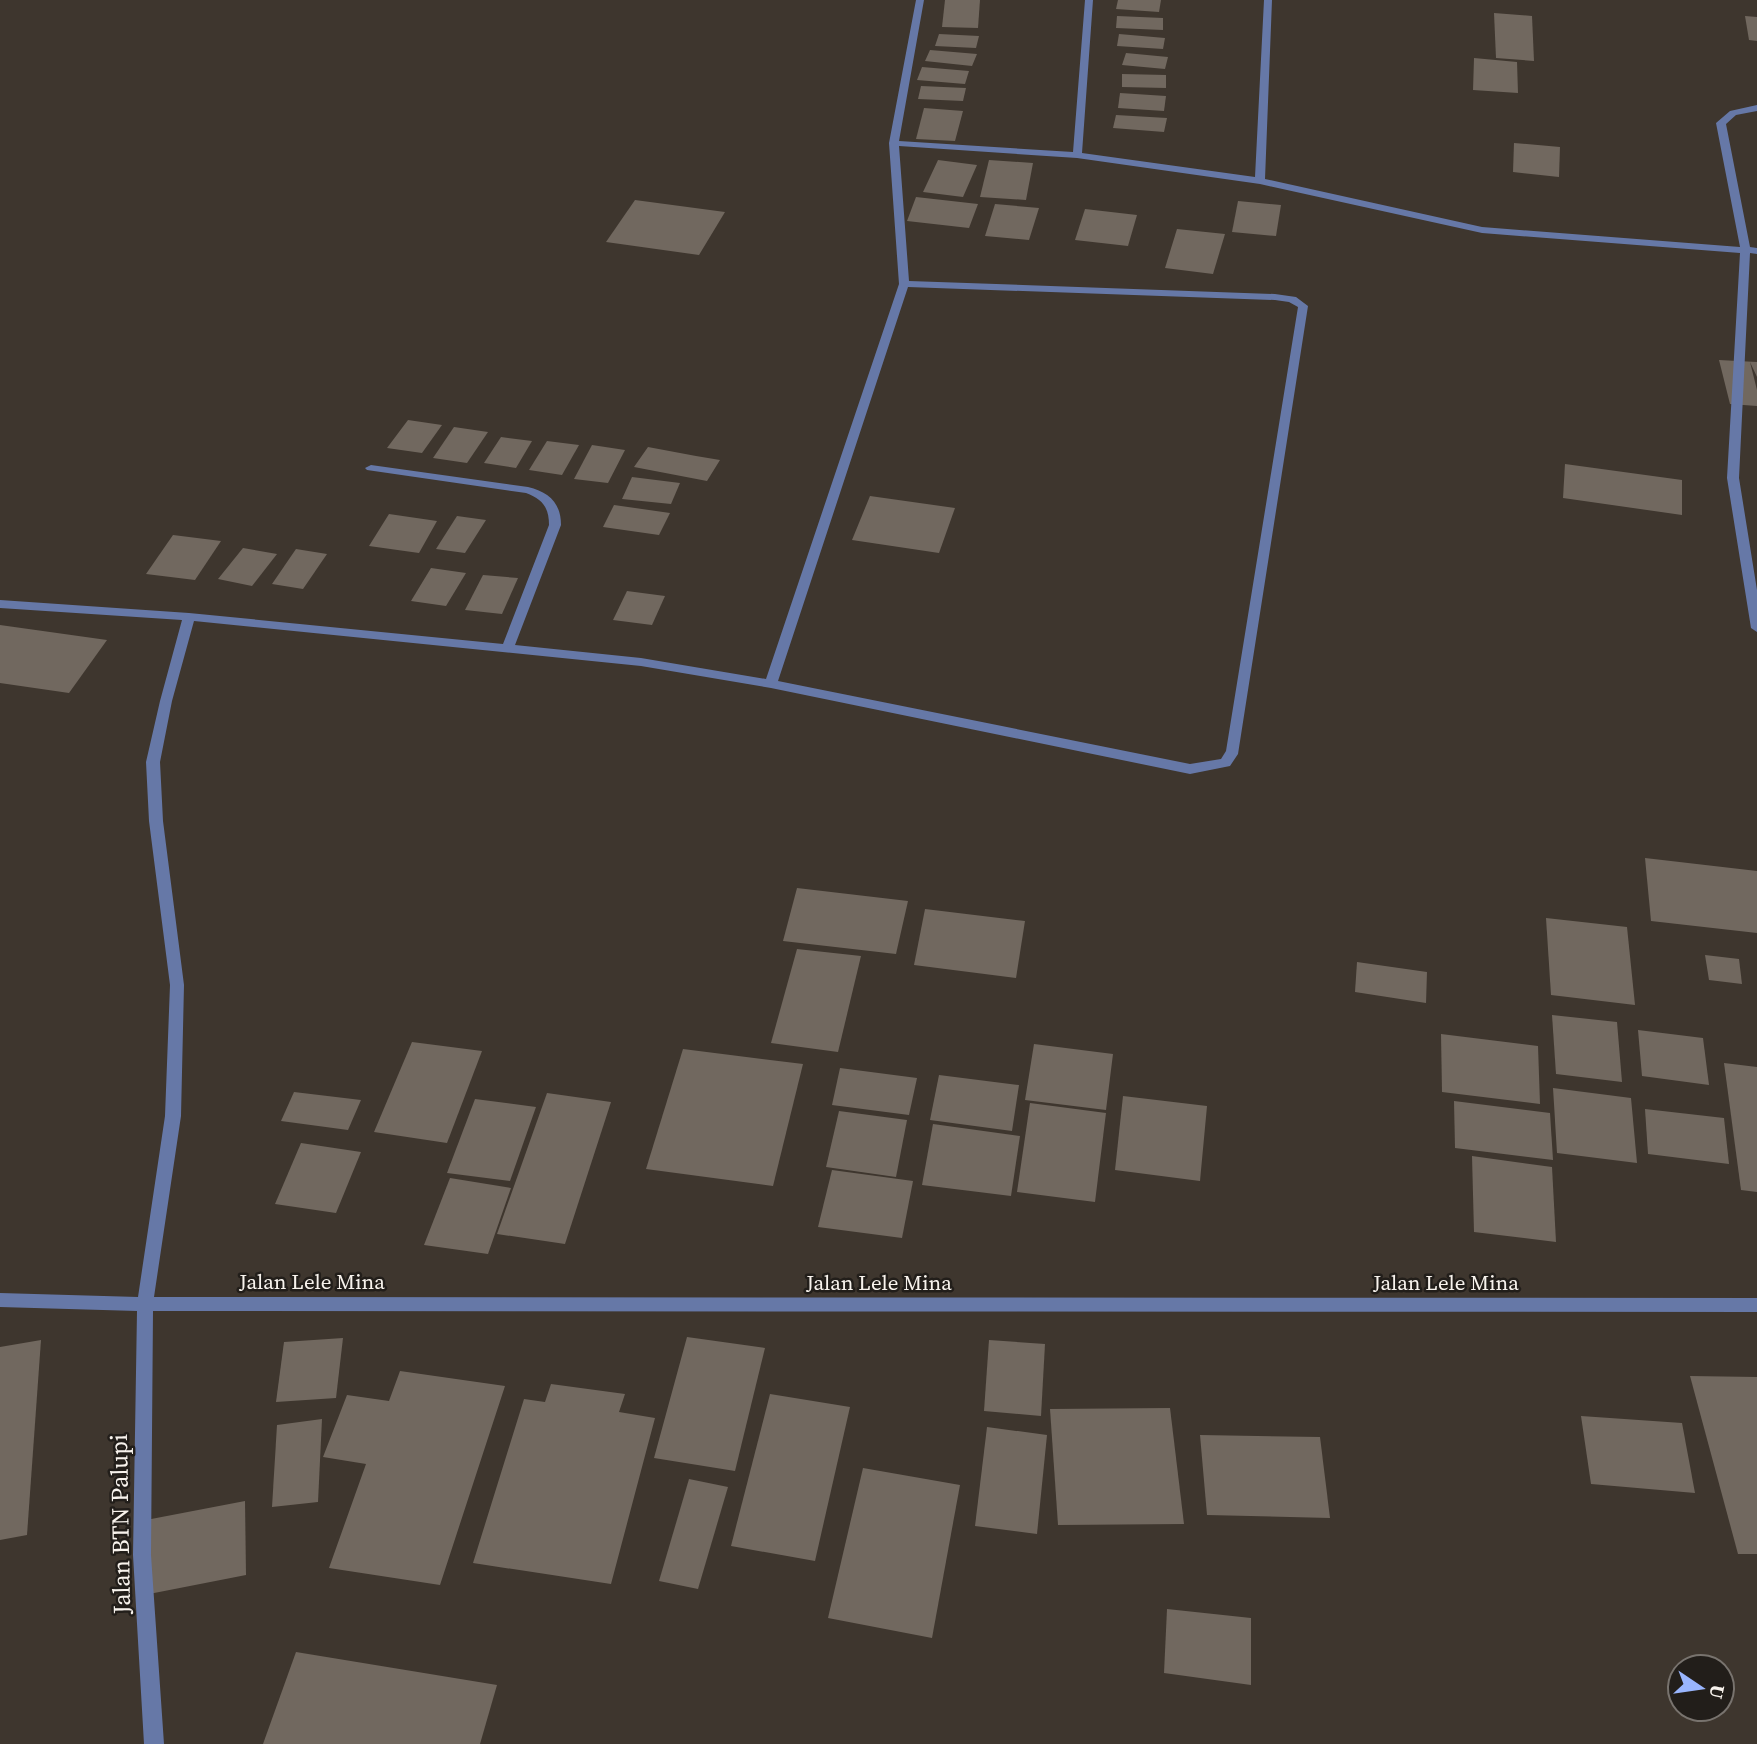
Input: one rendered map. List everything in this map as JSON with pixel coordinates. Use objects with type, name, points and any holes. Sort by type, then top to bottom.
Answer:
[{"type":"street","points":[[771,684],[904,285],[894,143],[920,0]]},
{"type":"street","points":[[1077,155],[1089,0]]},
{"type":"street","points":[[1259,181],[1268,0]]},
{"type":"street","points":[[1757,108],[1733,113],[1721,123],[1751,250],[1733,478],[1755,591],[1757,628]]},
{"type":"street","points":[[894,143],[1077,155],[1259,181],[1482,230],[1751,250]]},
{"type":"street","points":[[0,604],[189,617],[640,662],[771,684],[1190,769],[1225,763],[1233,751],[1303,306],[1292,299],[1275,297],[904,285]]},
{"type":"street","points":[[371,468],[528,490],[542,494],[551,502],[556,513],[555,525],[507,650]]},
{"type":"street","name":"Jalan BTN Palupi","points":[[154,1744],[142,1555],[145,1304],[173,1116],[177,985],[156,821],[153,762],[189,617]]},
{"type":"street","name":"Jalan Lele Mina","points":[[0,1300],[145,1304],[1757,1306]]},
{"type":"building","points":[[945,0],[980,0],[978,28],[942,27]]},
{"type":"building","points":[[1118,0],[1161,0],[1159,12],[1116,9]]},
{"type":"building","points":[[1494,13],[1532,16],[1534,61],[1496,58]]},
{"type":"building","points":[[1117,16],[1163,18],[1163,30],[1116,28]]},
{"type":"building","points":[[1745,16],[1757,17],[1757,41],[1749,40]]},
{"type":"building","points":[[939,34],[979,36],[976,48],[935,46]]},
{"type":"building","points":[[1119,34],[1165,38],[1163,49],[1117,46]]},
{"type":"building","points":[[930,50],[977,54],[972,66],[925,61]]},
{"type":"building","points":[[1126,53],[1168,57],[1165,69],[1122,65]]},
{"type":"building","points":[[1474,58],[1517,62],[1518,93],[1473,90]]},
{"type":"building","points":[[922,67],[969,71],[965,84],[917,80]]},
{"type":"building","points":[[1122,74],[1166,75],[1166,88],[1122,87]]},
{"type":"building","points":[[921,86],[966,88],[963,101],[918,99]]},
{"type":"building","points":[[1120,93],[1166,96],[1164,111],[1118,108]]},
{"type":"building","points":[[924,108],[963,111],[955,141],[916,139]]},
{"type":"building","points":[[1116,115],[1167,118],[1164,132],[1113,128]]},
{"type":"building","points":[[1514,143],[1560,147],[1559,177],[1513,172]]},
{"type":"building","points":[[938,160],[977,165],[963,197],[923,192]]},
{"type":"building","points":[[989,160],[1033,163],[1026,200],[980,197]]},
{"type":"building","points":[[916,197],[978,204],[969,228],[907,221]]},
{"type":"building","points":[[635,200],[725,212],[699,255],[606,242]]},
{"type":"building","points":[[1238,201],[1281,205],[1276,236],[1232,232]]},
{"type":"building","points":[[995,204],[1039,208],[1029,240],[985,236]]},
{"type":"building","points":[[1085,209],[1137,215],[1128,246],[1075,240]]},
{"type":"building","points":[[1177,229],[1225,234],[1213,274],[1165,268]]},
{"type":"building","points":[[1719,360],[1757,362],[1757,377],[1750,362],[1757,390],[1757,406],[1730,404]]},
{"type":"building","points":[[408,420],[442,425],[422,453],[387,448]]},
{"type":"building","points":[[454,427],[488,432],[467,463],[433,458]]},
{"type":"building","points":[[501,437],[532,441],[516,468],[484,463]]},
{"type":"building","points":[[547,441],[579,445],[562,475],[529,470]]},
{"type":"building","points":[[592,445],[625,450],[608,483],[574,479]]},
{"type":"building","points":[[648,447],[720,460],[707,481],[634,467]]},
{"type":"building","points":[[1565,464],[1682,480],[1682,515],[1563,498]]},
{"type":"building","points":[[632,477],[680,483],[671,504],[622,499]]},
{"type":"building","points":[[870,496],[955,508],[939,553],[852,540]]},
{"type":"building","points":[[614,505],[670,513],[659,535],[603,527]]},
{"type":"building","points":[[389,514],[437,521],[419,553],[369,546]]},
{"type":"building","points":[[457,516],[486,520],[465,553],[436,549]]},
{"type":"building","points":[[173,535],[221,541],[195,580],[146,574]]},
{"type":"building","points":[[243,548],[277,554],[252,586],[218,579]]},
{"type":"building","points":[[296,549],[327,554],[303,589],[272,584]]},
{"type":"building","points":[[431,568],[466,573],[446,606],[411,601]]},
{"type":"building","points":[[483,575],[518,578],[502,614],[465,610]]},
{"type":"building","points":[[627,591],[665,596],[652,625],[613,620]]},
{"type":"building","points":[[0,625],[107,640],[69,693],[0,683]]},
{"type":"building","points":[[1645,858],[1757,871],[1757,933],[1651,921]]},
{"type":"building","points":[[797,888],[908,901],[896,954],[783,941]]},
{"type":"building","points":[[925,909],[1025,921],[1016,978],[914,965]]},
{"type":"building","points":[[1546,918],[1627,927],[1635,1005],[1551,995]]},
{"type":"building","points":[[797,949],[861,956],[838,1052],[771,1043]]},
{"type":"building","points":[[1705,955],[1739,959],[1742,984],[1709,980]]},
{"type":"building","points":[[1357,962],[1427,972],[1426,1003],[1355,992]]},
{"type":"building","points":[[1552,1015],[1617,1022],[1622,1082],[1556,1074]]},
{"type":"building","points":[[1638,1030],[1703,1038],[1709,1085],[1642,1076]]},
{"type":"building","points":[[1441,1034],[1538,1046],[1540,1104],[1442,1092]]},
{"type":"building","points":[[412,1042],[482,1051],[447,1143],[374,1132]]},
{"type":"building","points":[[1034,1044],[1113,1054],[1106,1110],[1025,1100]]},
{"type":"building","points":[[683,1049],[803,1064],[773,1186],[646,1169]]},
{"type":"building","points":[[1724,1063],[1757,1067],[1757,1192],[1741,1190]]},
{"type":"building","points":[[840,1068],[917,1078],[909,1115],[832,1105]]},
{"type":"building","points":[[939,1075],[1019,1085],[1012,1131],[930,1120]]},
{"type":"building","points":[[1553,1088],[1631,1098],[1637,1163],[1557,1153]]},
{"type":"building","points":[[294,1092],[361,1100],[348,1130],[281,1121]]},
{"type":"building","points":[[547,1093],[611,1102],[565,1244],[497,1234]]},
{"type":"building","points":[[1123,1096],[1207,1106],[1200,1181],[1115,1170]]},
{"type":"building","points":[[475,1099],[536,1107],[510,1181],[447,1173]]},
{"type":"building","points":[[1454,1101],[1550,1113],[1553,1160],[1455,1148]]},
{"type":"building","points":[[1030,1103],[1106,1113],[1095,1202],[1017,1192]]},
{"type":"building","points":[[1645,1109],[1724,1118],[1729,1164],[1648,1154]]},
{"type":"building","points":[[839,1111],[907,1120],[896,1177],[826,1167]]},
{"type":"building","points":[[933,1124],[1020,1136],[1011,1196],[922,1185]]},
{"type":"building","points":[[301,1143],[361,1152],[336,1213],[275,1204]]},
{"type":"building","points":[[1472,1156],[1552,1167],[1556,1242],[1474,1232]]},
{"type":"building","points":[[832,1170],[913,1181],[902,1238],[818,1227]]},
{"type":"building","points":[[450,1178],[511,1188],[488,1254],[424,1245]]},
{"type":"building","points":[[687,1337],[765,1348],[735,1471],[654,1458]]},
{"type":"building","points":[[343,1338],[336,1398],[276,1402],[284,1342]]},
{"type":"building","points":[[41,1340],[27,1535],[0,1540],[0,1347]]},
{"type":"building","points":[[989,1340],[1045,1344],[1041,1416],[984,1411]]},
{"type":"building","points":[[400,1371],[505,1386],[440,1585],[329,1568],[366,1464],[323,1457],[347,1395],[389,1401]]},
{"type":"building","points":[[1690,1376],[1757,1377],[1757,1554],[1738,1554]]},
{"type":"building","points":[[551,1384],[625,1394],[619,1412],[655,1418],[611,1584],[473,1563],[524,1399],[545,1402]]},
{"type":"building","points":[[770,1394],[850,1407],[815,1561],[731,1546]]},
{"type":"building","points":[[1170,1408],[1184,1524],[1058,1525],[1050,1409]]},
{"type":"building","points":[[1581,1416],[1682,1423],[1695,1493],[1591,1484]]},
{"type":"building","points":[[322,1419],[318,1502],[272,1507],[277,1425]]},
{"type":"building","points":[[987,1427],[1047,1435],[1037,1534],[975,1526]]},
{"type":"building","points":[[1200,1435],[1320,1437],[1330,1518],[1207,1515]]},
{"type":"building","points":[[863,1468],[960,1485],[932,1638],[828,1618]]},
{"type":"building","points":[[689,1479],[728,1487],[698,1589],[659,1581]]},
{"type":"building","points":[[245,1501],[246,1575],[144,1595],[146,1520]]},
{"type":"building","points":[[1167,1609],[1251,1618],[1251,1685],[1164,1673]]},
{"type":"building","points":[[296,1652],[497,1685],[480,1744],[263,1744]]}]
